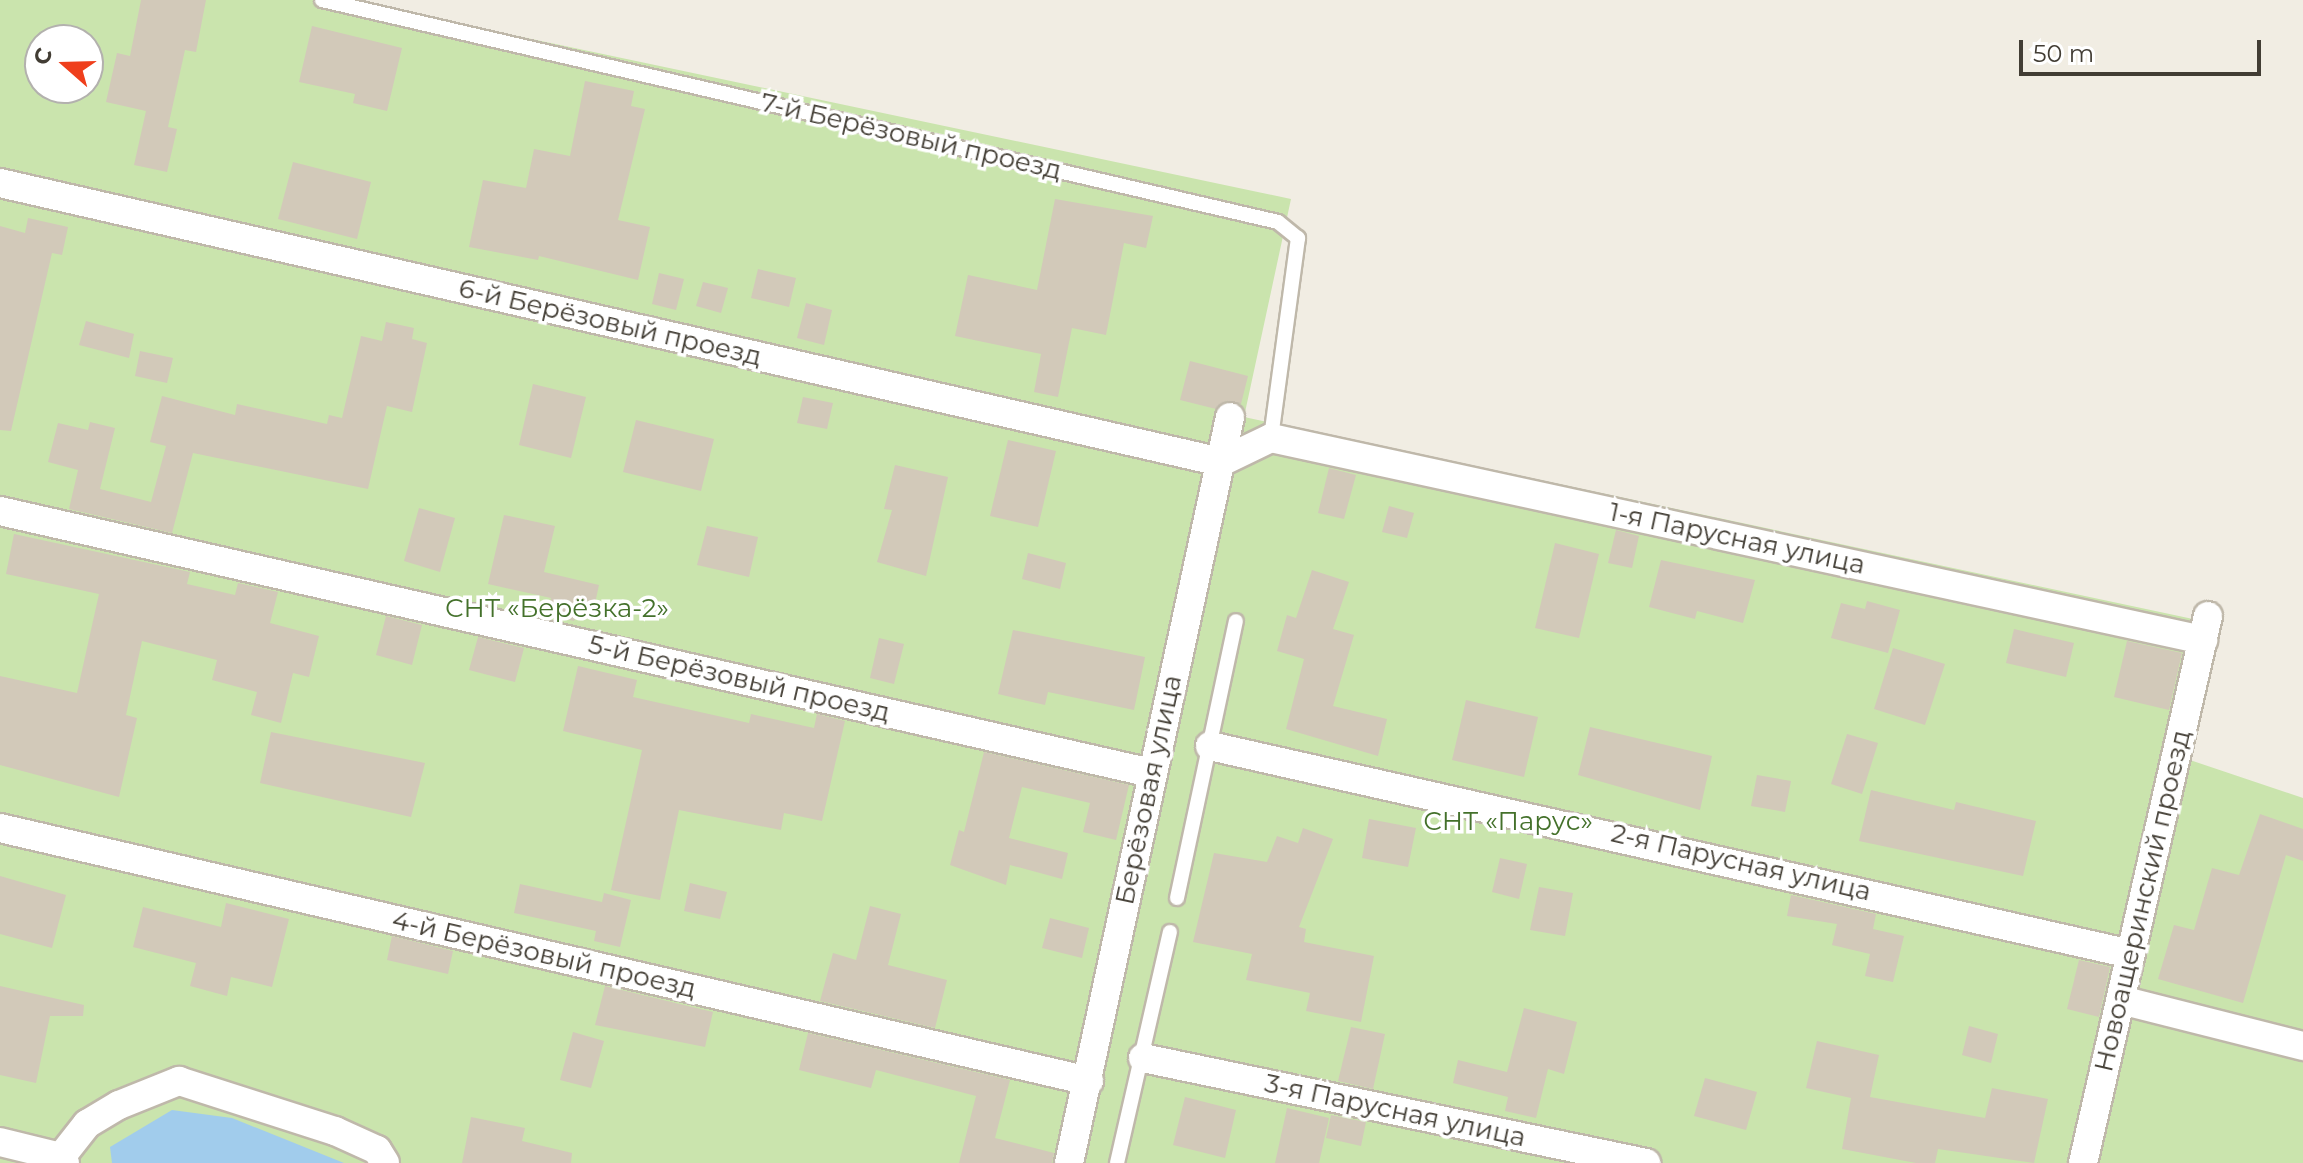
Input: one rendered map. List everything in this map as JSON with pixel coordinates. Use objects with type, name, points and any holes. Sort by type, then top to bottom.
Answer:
[{"type":"street","name":"6-й Берёзовый проезд","points":[[0,183],[1221,462]]},
{"type":"street","name":"Берёзовая улица","points":[[1069,1163],[1230,417]]},
{"type":"street","points":[[1221,462],[1271,438]]},
{"type":"street","name":"1-я Парусная улица","points":[[1271,438],[2206,628]]},
{"type":"street","name":"5-й Берёзовый проезд","points":[[0,511],[1151,773]]},
{"type":"street","name":"Новоащеринский проезд","points":[[2083,1163],[2206,628]]},
{"type":"street","name":"2-я Парусная улица","points":[[1210,746],[2131,954]]},
{"type":"street","name":"4-й Берёзовый проезд","points":[[0,828],[1089,1081]]},
{"type":"street","points":[[2121,1000],[2303,1046]]},
{"type":"street","name":"3-я Парусная улица","points":[[1143,1058],[1646,1163]]},
{"type":"street","points":[[0,1142],[63,1160],[87,1124],[119,1105],[179,1081],[335,1131],[377,1150],[385,1163]]},
{"type":"lane","name":"7-й Берёзовый проезд","points":[[322,0],[1278,222],[1298,238],[1271,438]]},
{"type":"lane","points":[[1177,898],[1236,621]]},
{"type":"lane","points":[[1117,1163],[1170,932]]},
{"type":"green space","name":"СНТ «Берёзка-2»","points":[[0,0],[347,0],[1291,199],[1244,417],[2207,622],[2178,756],[2303,798],[2303,1163],[0,1163]]},
{"type":"water","points":[[172,1110],[232,1118],[344,1163],[112,1163],[110,1147]]},
{"type":"building","points":[[141,0],[206,0],[196,52],[185,50],[168,127],[177,129],[167,172],[134,165],[146,111],[106,102],[117,53],[130,56]]},
{"type":"building","points":[[312,26],[402,48],[387,111],[353,103],[355,94],[299,82]]},
{"type":"building","points":[[585,81],[634,91],[631,106],[645,109],[618,220],[650,227],[638,280],[539,256],[538,260],[469,247],[483,180],[526,188],[534,149],[570,156]]},
{"type":"building","points":[[293,162],[371,182],[357,239],[278,219]]},
{"type":"building","points":[[1055,199],[1153,216],[1146,248],[1124,243],[1106,335],[1072,328],[1058,397],[1034,392],[1041,354],[955,336],[968,275],[1037,290]]},
{"type":"building","points":[[28,218],[68,227],[62,255],[52,253],[11,431],[0,430],[0,226],[25,233]]},
{"type":"building","points":[[758,269],[796,278],[789,307],[751,298]]},
{"type":"building","points":[[659,273],[684,279],[676,310],[652,304]]},
{"type":"building","points":[[703,282],[728,288],[721,313],[696,306]]},
{"type":"building","points":[[806,303],[832,310],[824,345],[797,338]]},
{"type":"building","points":[[86,321],[134,334],[129,358],[79,345]]},
{"type":"building","points":[[386,322],[414,328],[412,339],[427,343],[412,412],[387,406],[368,489],[193,453],[172,533],[69,509],[78,470],[48,462],[58,423],[88,430],[90,422],[115,428],[100,489],[151,502],[166,446],[150,442],[162,396],[235,415],[237,404],[327,424],[329,415],[342,418],[361,336],[382,341]]},
{"type":"building","points":[[140,351],[173,358],[167,383],[135,376]]},
{"type":"building","points":[[1190,361],[1248,376],[1241,404],[1226,401],[1216,409],[1180,400]]},
{"type":"building","points":[[533,384],[586,397],[571,458],[519,445]]},
{"type":"building","points":[[803,397],[833,403],[827,429],[797,423]]},
{"type":"building","points":[[636,420],[714,439],[701,491],[623,472]]},
{"type":"building","points":[[1008,440],[1056,451],[1038,527],[990,516]]},
{"type":"building","points":[[895,465],[948,477],[926,576],[877,562],[892,510],[884,509]]},
{"type":"building","points":[[1329,468],[1356,475],[1344,519],[1318,513]]},
{"type":"building","points":[[1389,506],[1414,513],[1407,538],[1382,532]]},
{"type":"building","points":[[419,508],[455,518],[440,572],[404,561]]},
{"type":"building","points":[[504,515],[555,526],[544,572],[599,585],[594,608],[578,604],[574,621],[547,615],[551,598],[488,584]]},
{"type":"building","points":[[707,526],[758,537],[749,577],[697,565]]},
{"type":"building","points":[[1616,530],[1639,536],[1632,568],[1608,563]]},
{"type":"building","points":[[14,534],[190,572],[187,584],[235,595],[238,583],[278,592],[270,623],[319,636],[309,677],[293,673],[281,723],[251,715],[257,692],[212,680],[217,660],[142,641],[126,715],[137,718],[119,797],[0,765],[0,676],[77,693],[99,594],[6,574]]},
{"type":"building","points":[[1555,543],[1599,554],[1579,638],[1535,628]]},
{"type":"building","points":[[1028,553],[1066,563],[1060,589],[1022,579]]},
{"type":"building","points":[[1661,560],[1755,580],[1743,623],[1697,611],[1695,619],[1649,607]]},
{"type":"building","points":[[1312,570],[1349,582],[1333,629],[1354,635],[1333,706],[1387,719],[1378,756],[1286,729],[1304,659],[1277,651],[1287,615],[1296,618]]},
{"type":"building","points":[[1867,601],[1900,610],[1888,653],[1831,638],[1841,603],[1865,609]]},
{"type":"building","points":[[386,616],[422,625],[412,665],[376,655]]},
{"type":"building","points":[[2014,629],[2074,643],[2066,677],[2006,663]]},
{"type":"building","points":[[1013,630],[1145,657],[1134,710],[1048,692],[1045,705],[998,694]]},
{"type":"building","points":[[478,637],[524,648],[515,682],[469,670]]},
{"type":"building","points":[[879,638],[904,644],[894,684],[870,678]]},
{"type":"building","points":[[2127,641],[2182,653],[2169,710],[2114,697]]},
{"type":"building","points":[[1893,648],[1945,664],[1925,725],[1874,709]]},
{"type":"building","points":[[578,666],[637,680],[633,697],[749,723],[751,714],[814,728],[817,714],[845,721],[822,821],[784,813],[781,830],[679,810],[660,900],[611,890],[642,750],[563,731]]},
{"type":"building","points":[[1466,700],[1538,717],[1524,777],[1452,760]]},
{"type":"building","points":[[1590,727],[1712,756],[1700,810],[1578,775]]},
{"type":"building","points":[[271,732],[425,763],[411,817],[260,783]]},
{"type":"building","points":[[1847,734],[1878,743],[1862,794],[1831,784]]},
{"type":"building","points":[[984,752],[1129,785],[1116,840],[1083,832],[1090,803],[1022,787],[1009,838],[1068,853],[1062,879],[1010,865],[1006,885],[950,865],[959,830],[964,832]]},
{"type":"building","points":[[1757,775],[1791,781],[1785,812],[1751,806]]},
{"type":"building","points":[[1871,790],[1954,810],[1956,802],[2036,821],[2023,876],[1859,841]]},
{"type":"building","points":[[2260,814],[2303,829],[2303,861],[2286,855],[2243,1003],[2158,979],[2174,925],[2194,930],[2212,868],[2239,875]]},
{"type":"building","points":[[1369,819],[1416,828],[1408,867],[1362,858]]},
{"type":"building","points":[[1303,828],[1333,839],[1299,927],[1306,929],[1304,942],[1374,956],[1361,1022],[1306,1011],[1310,993],[1246,980],[1252,954],[1193,942],[1214,853],[1267,862],[1277,836],[1298,843]]},
{"type":"building","points":[[1500,858],[1527,864],[1519,899],[1492,892]]},
{"type":"building","points":[[0,876],[66,895],[52,948],[0,934]]},
{"type":"building","points":[[690,883],[727,892],[720,919],[684,911]]},
{"type":"building","points":[[520,884],[602,902],[604,893],[631,900],[620,947],[594,941],[596,931],[514,913]]},
{"type":"building","points":[[1539,887],[1573,893],[1565,936],[1530,930]]},
{"type":"building","points":[[1791,895],[1876,914],[1873,929],[1904,936],[1893,982],[1865,976],[1870,954],[1832,945],[1837,924],[1787,916]]},
{"type":"building","points":[[226,903],[289,919],[272,987],[231,977],[227,996],[190,986],[196,963],[133,947],[143,907],[221,927]]},
{"type":"building","points":[[870,906],[901,914],[888,965],[947,980],[935,1028],[820,1001],[833,953],[856,960]]},
{"type":"building","points":[[1050,918],[1089,928],[1082,958],[1042,948]]},
{"type":"building","points":[[392,936],[453,951],[448,974],[387,960]]},
{"type":"building","points":[[2079,960],[2110,967],[2099,1017],[2067,1009]]},
{"type":"building","points":[[0,986],[84,1005],[83,1016],[50,1016],[36,1083],[0,1075]]},
{"type":"building","points":[[605,986],[713,1012],[705,1047],[595,1025]]},
{"type":"building","points":[[1524,1008],[1577,1022],[1564,1074],[1548,1069],[1536,1118],[1505,1111],[1508,1097],[1453,1083],[1458,1060],[1507,1072]]},
{"type":"building","points":[[1969,1026],[1998,1034],[1991,1063],[1962,1055]]},
{"type":"building","points":[[1351,1027],[1385,1034],[1373,1089],[1338,1081]]},
{"type":"building","points":[[573,1032],[604,1041],[591,1088],[560,1080]]},
{"type":"building","points":[[808,1033],[1010,1080],[995,1138],[1054,1153],[1052,1163],[959,1163],[976,1096],[876,1070],[871,1088],[799,1070]]},
{"type":"building","points":[[1817,1041],[1879,1055],[1870,1097],[1985,1118],[1992,1088],[2048,1099],[2034,1163],[1938,1149],[1935,1163],[1916,1163],[1842,1149],[1851,1098],[1806,1088]]},
{"type":"building","points":[[1705,1078],[1757,1092],[1746,1130],[1694,1116]]},
{"type":"building","points":[[1185,1097],[1236,1110],[1225,1158],[1173,1145]]},
{"type":"building","points":[[1287,1108],[1329,1118],[1319,1163],[1275,1163]]},
{"type":"building","points":[[1331,1115],[1366,1122],[1361,1146],[1326,1138]]},
{"type":"building","points":[[471,1117],[525,1128],[522,1141],[572,1153],[571,1163],[462,1163]]},
{"type":"park label","name":"СНТ «Парус»","points":[[1508,822]]}]
